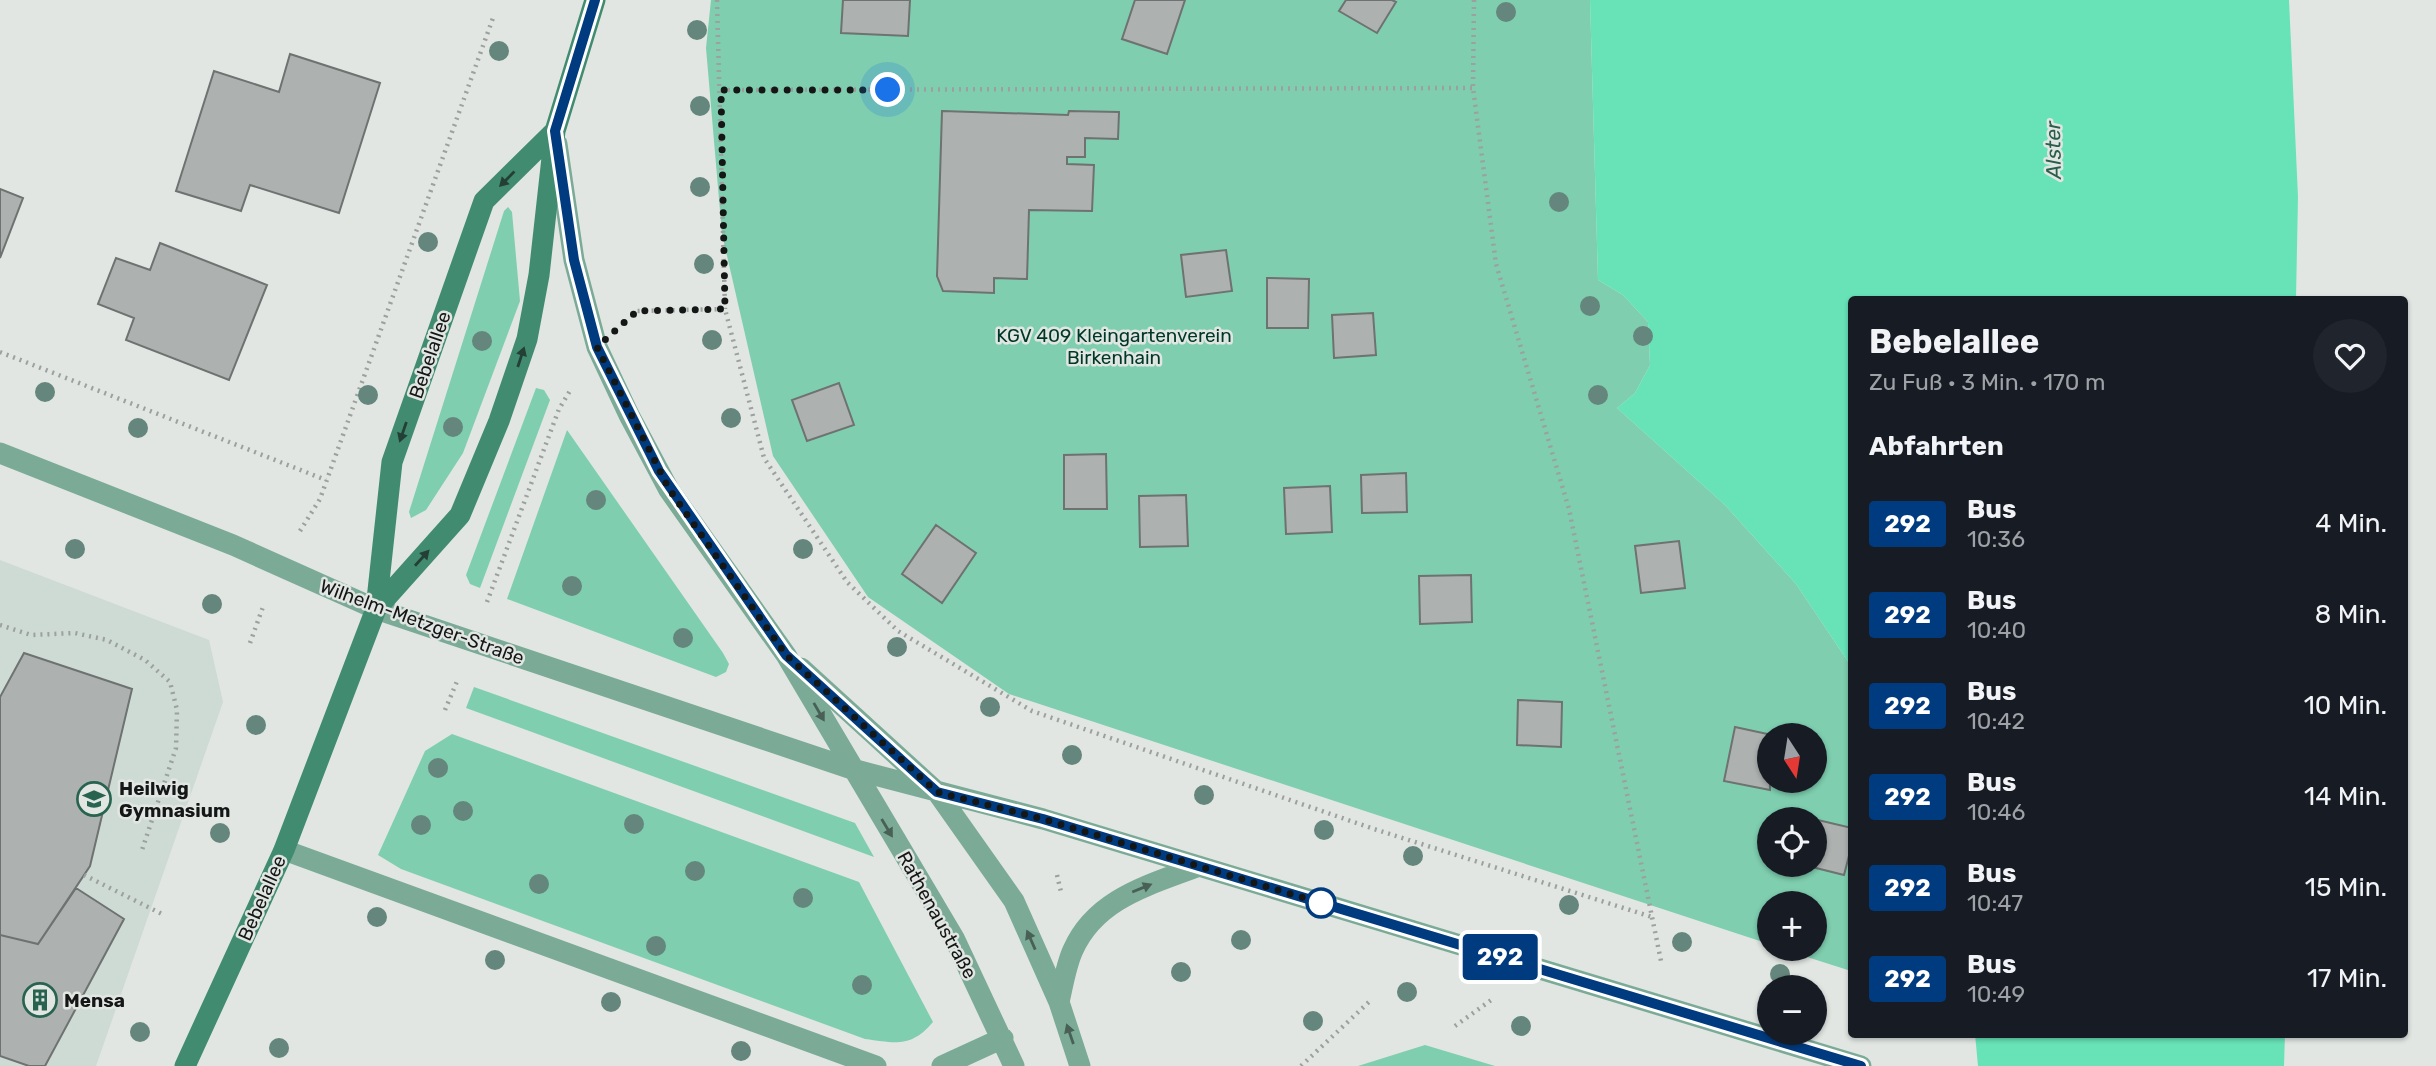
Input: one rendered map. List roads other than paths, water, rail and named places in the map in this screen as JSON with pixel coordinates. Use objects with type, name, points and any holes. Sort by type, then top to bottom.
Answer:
[{"type":"street","name":"Bebelallee","points":[[376,610],[460,515],[499,421],[527,339],[539,275],[555,131],[595,0]]},
{"type":"street","name":"Bebelallee","points":[[185,1066],[284,850],[376,610],[392,462],[484,201],[555,131]]},
{"type":"street","name":"Wilhelm-Metzger-Straße","points":[[555,131],[574,260],[597,347],[669,489],[786,655],[852,769]]},
{"type":"street","name":"Wilhelm-Metzger-Straße","points":[[0,453],[221,540],[376,610],[852,769],[1199,866],[1861,1066]]},
{"type":"street","name":"Wilhelm-Metzger-Straße","points":[[786,655],[937,792]]},
{"type":"street","name":"Rathenaustraße","points":[[852,769],[954,938],[1014,1066]]},
{"type":"street","points":[[937,792],[1014,901],[1059,1002],[1080,1066]]},
{"type":"street","points":[[284,850],[876,1066]]},
{"type":"street","points":[[1059,1002],[1072,950],[1091,920],[1117,898],[1199,866]]},
{"type":"street","points":[[942,1066],[1003,1038]]},
{"type":"water","name":"Alster","points":[[1590,0],[2289,0],[2298,197],[2296,296],[1848,296],[1848,662],[1796,584],[1725,505],[1617,408],[1635,393],[1650,365],[1648,322],[1623,295],[1598,280]]},
{"type":"water","points":[[1975,1038],[2285,1038],[2284,1066],[1978,1066]]},
{"type":"place","name":"Heilwig Gymnasium","points":[[94,799]]},
{"type":"place","name":"Mensa","points":[[40,1000]]},
{"type":"park label","name":"KGV 409 Kleingartenverein Birkenhain","points":[[1114,346]]}]
